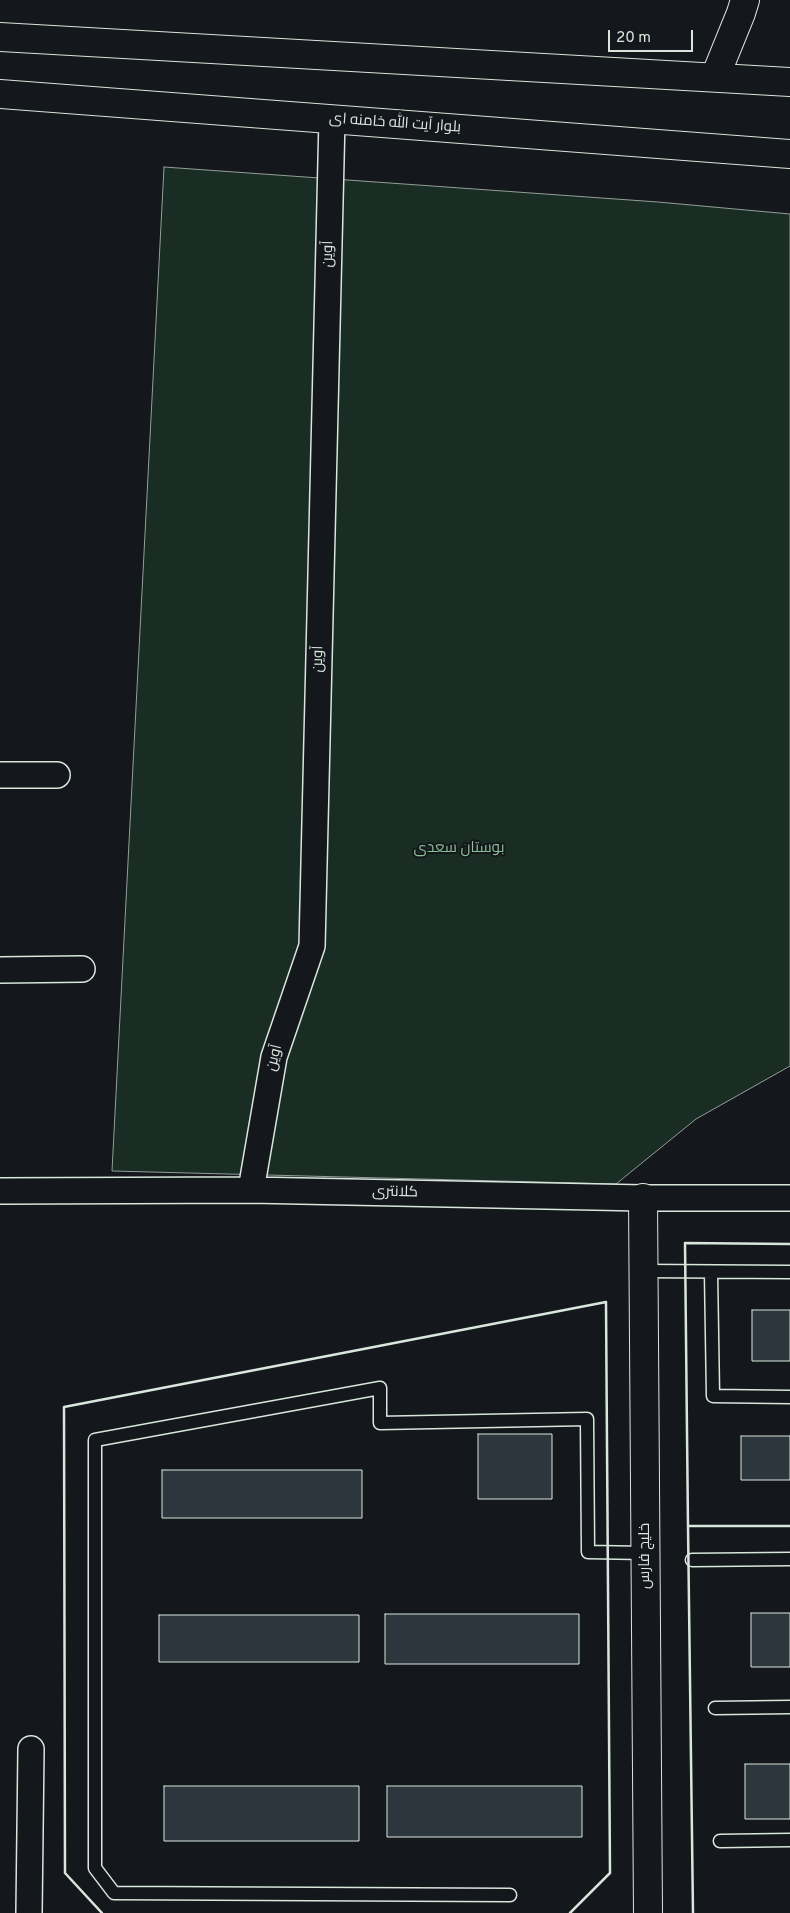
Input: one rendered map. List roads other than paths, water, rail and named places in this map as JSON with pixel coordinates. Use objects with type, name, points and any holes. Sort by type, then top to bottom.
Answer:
[{"type":"main road","points":[[714,77],[745,0]]},
{"type":"main road","points":[[0,37],[790,82]]},
{"type":"main road","name":"بلوار آیت الله خامنه ای","points":[[0,94],[790,154]]},
{"type":"main road","name":"خلیج فارس","points":[[644,1198],[648,1913]]},
{"type":"street","name":"آوین","points":[[251,1190],[274,1057],[312,946],[332,119]]},
{"type":"street","points":[[0,775],[57,775]]},
{"type":"street","points":[[0,970],[82,969]]},
{"type":"street","name":"کلانتری","points":[[0,1191],[251,1190],[644,1198],[790,1198]]},
{"type":"street","points":[[29,1913],[31,1749]]},
{"type":"lane","points":[[644,1272],[790,1272]]},
{"type":"lane","points":[[711,1272],[713,1396],[790,1397]]},
{"type":"lane","points":[[510,1895],[114,1894],[95,1868],[95,1440],[380,1388],[380,1423],[587,1419],[588,1552],[646,1553]]},
{"type":"lane","points":[[692,1560],[790,1559]]},
{"type":"lane","points":[[715,1708],[790,1707]]},
{"type":"lane","points":[[720,1841],[790,1840]]},
{"type":"park label","name":"بوستان سعدی","points":[[459,849]]}]
